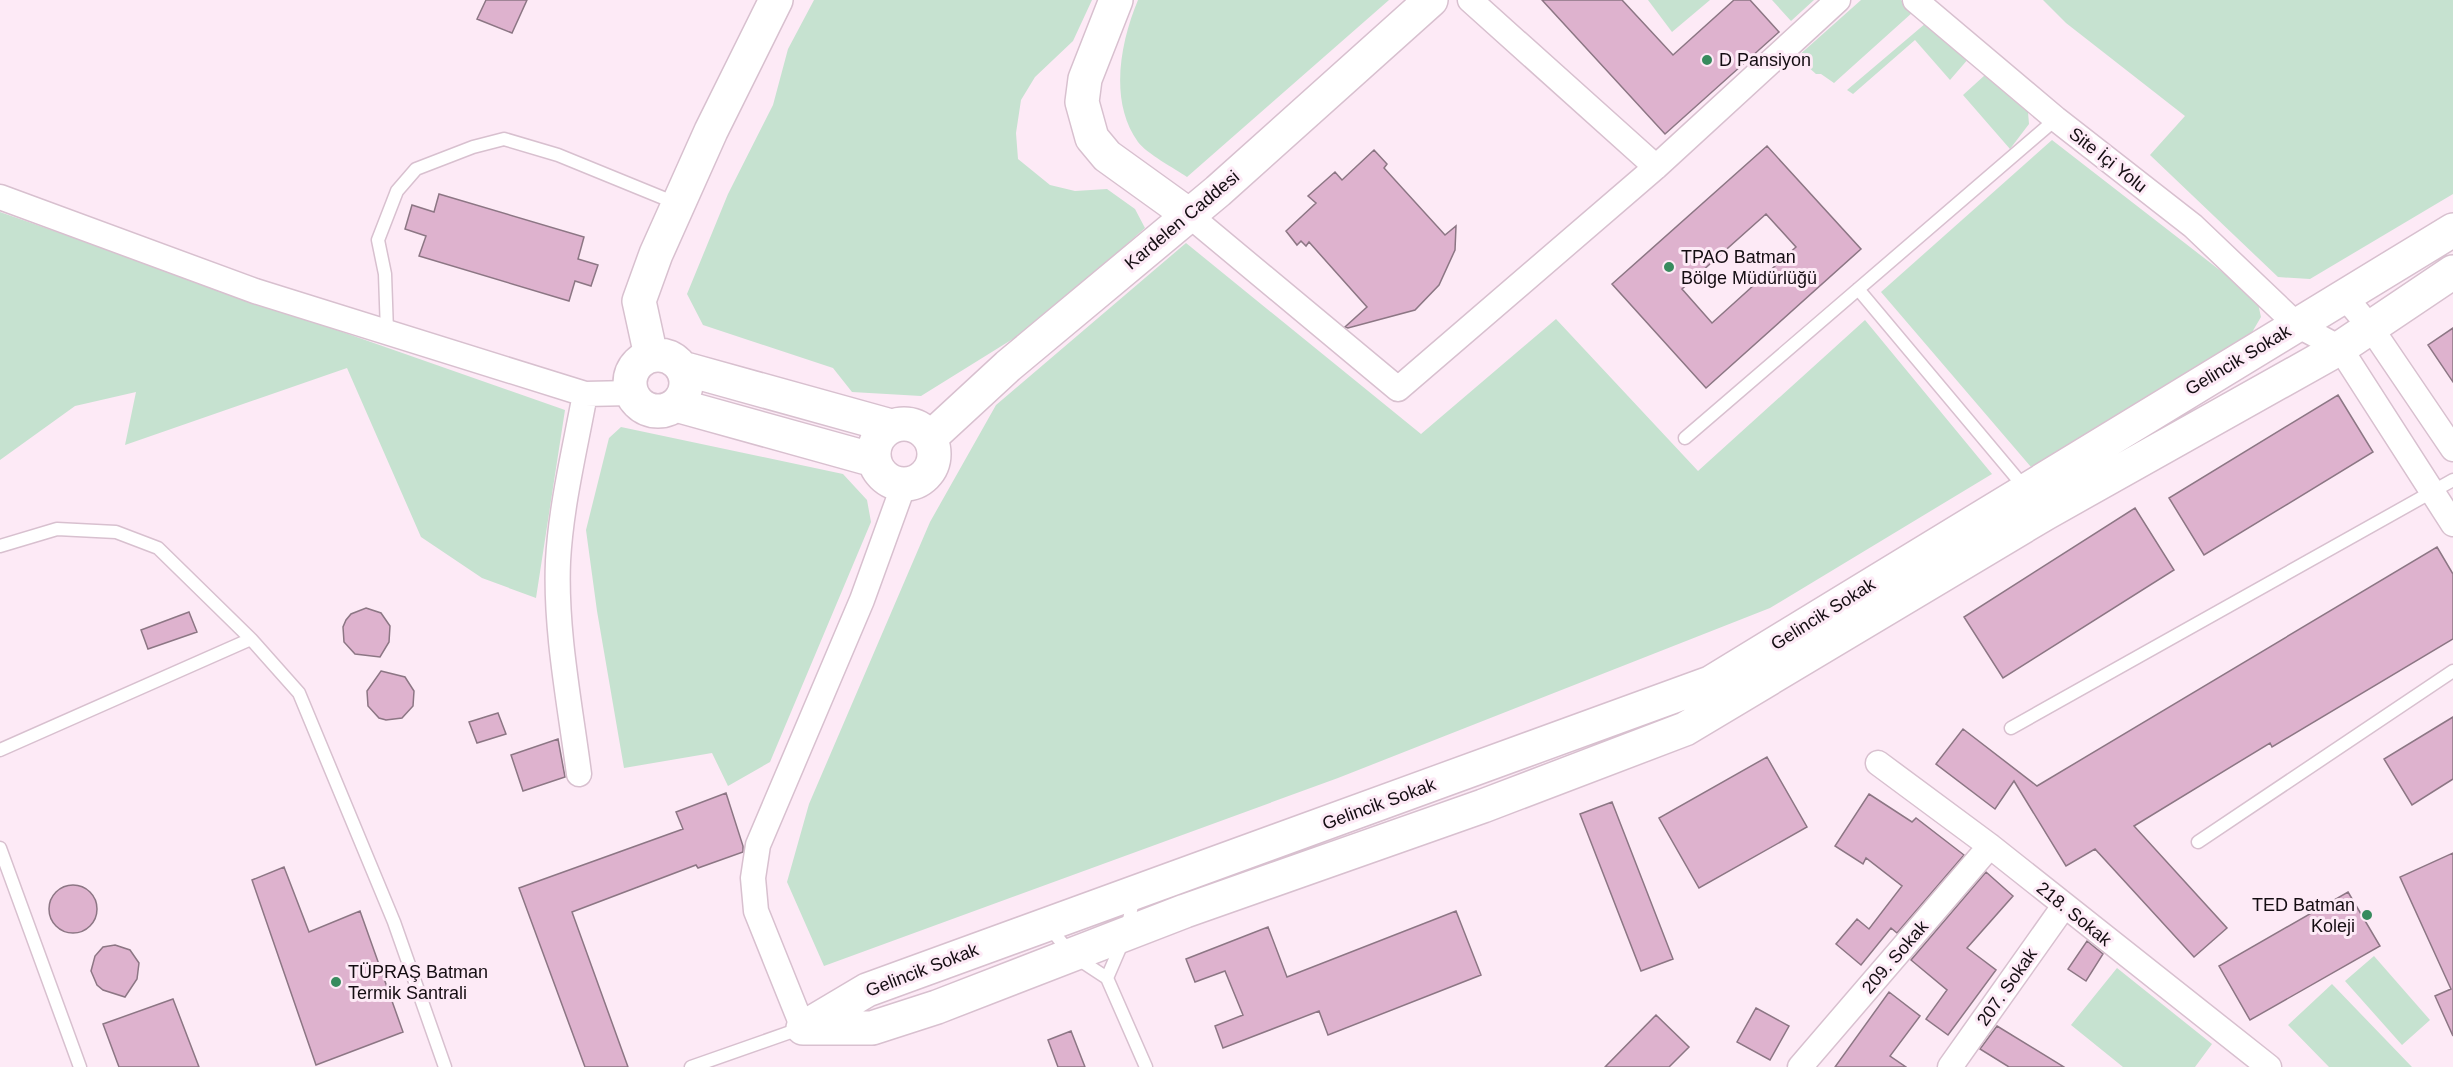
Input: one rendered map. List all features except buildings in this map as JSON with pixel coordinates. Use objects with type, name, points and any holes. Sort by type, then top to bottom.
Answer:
[{"type":"street","points":[[651,356],[639,300],[656,254],[711,131],[776,0]]},
{"type":"street","points":[[1116,0],[1085,79],[1082,102],[1092,138],[1107,156],[1189,214],[1398,389],[1656,167],[1838,0]]},
{"type":"street","name":"Kardelen Caddesi","points":[[930,438],[1008,366],[1189,214],[1431,0]]},
{"type":"street","points":[[1470,0],[1656,167]]},
{"type":"street","name":"Site İçi Yolu","points":[[1915,0],[2056,119],[2193,226],[2297,325],[2340,348]]},
{"type":"street","points":[[0,197],[255,291],[585,394],[631,393]]},
{"type":"street","name":"Gelincik Sokak","points":[[803,1028],[867,990],[1046,923],[1710,684],[2453,230]]},
{"type":"street","name":"Gelincik Sokak","points":[[803,1028],[872,1028],[937,1007],[1126,934],[1483,806],[1685,729],[2037,518],[2340,348],[2453,272]]},
{"type":"street","points":[[2344,296],[2371,328],[2453,449]]},
{"type":"street","points":[[2340,348],[2443,486],[2453,524]]},
{"type":"street","points":[[682,368],[686,384],[684,392],[676,405],[668,409],[650,410],[636,401],[631,393],[629,384],[635,366],[651,356],[668,357],[682,368],[891,426],[909,424],[925,431],[930,438],[934,456],[928,473],[921,479],[904,484],[885,478],[874,460],[876,440],[891,426]]},
{"type":"street","points":[[579,774],[563,647],[558,561],[568,482],[585,394]]},
{"type":"street","points":[[676,405],[874,460]]},
{"type":"street","points":[[803,1028],[756,911],[753,878],[758,845],[862,600],[904,484]]},
{"type":"street","points":[[1658,702],[1685,729]]},
{"type":"street","name":"218. Sokak","points":[[1878,763],[1990,846],[2269,1067]]},
{"type":"street","name":"209. Sokak","points":[[1800,1067],[1990,846]]},
{"type":"street","name":"207. Sokak","points":[[1950,1067],[2064,906]]},
{"type":"lane","points":[[1685,438],[2056,119]]},
{"type":"lane","points":[[387,332],[385,274],[378,240],[397,191],[416,169],[473,147],[504,139],[558,155],[679,205]]},
{"type":"lane","points":[[1858,289],[2026,489]]},
{"type":"lane","points":[[2011,728],[2443,486]]},
{"type":"lane","points":[[0,546],[57,529],[116,532],[158,548],[251,639],[299,693],[394,922],[445,1067]]},
{"type":"lane","points":[[0,750],[251,639]]},
{"type":"lane","points":[[2198,842],[2453,671]]},
{"type":"lane","points":[[0,848],[80,1067]]},
{"type":"lane","points":[[1107,978],[1126,934],[1135,891]]},
{"type":"lane","points":[[1046,923],[1072,955],[1107,978],[1146,1067]]},
{"type":"lane","points":[[691,1067],[803,1028]]},
{"type":"green space","points":[[814,0],[1092,0],[1073,41],[1035,77],[1021,100],[1016,133],[1018,159],[1050,185],[1075,191],[1107,189],[1135,209],[1145,228],[1037,324],[921,396],[852,392],[833,368],[703,325],[687,294],[728,194],[773,105],[788,49]]},
{"type":"green space","points":[[1138,0],[1389,0],[1187,177],[1142,147],[1129,126],[1123,109],[1120,72],[1122,53]]},
{"type":"green space","points":[[1648,0],[1710,0],[1672,32]]},
{"type":"green space","points":[[1772,0],[1814,0],[1791,21]]},
{"type":"green space","points":[[1861,0],[1901,0],[1913,12],[1834,83],[1821,74],[1816,74],[1797,57]]},
{"type":"green space","points":[[2043,0],[2453,0],[2453,194],[2310,279],[2278,277],[2150,155],[2185,116],[2066,23]]},
{"type":"green space","points":[[1926,23],[1969,58],[1950,80],[1915,40],[1853,94],[1847,90]]},
{"type":"green space","points":[[1985,75],[2028,112],[2029,124],[2010,149],[1963,95]]},
{"type":"green space","points":[[2052,140],[2257,299],[2261,317],[2251,334],[2031,467],[1881,292]]},
{"type":"green space","points":[[0,212],[565,410],[536,598],[482,578],[421,537],[347,368],[125,445],[136,392],[75,406],[0,460]]},
{"type":"green space","points":[[1186,243],[1421,434],[1556,319],[1698,471],[1865,320],[1992,474],[1770,608],[1338,778],[824,966],[787,882],[809,804],[930,522],[996,405]]},
{"type":"green space","points":[[621,427],[843,474],[867,500],[871,522],[770,762],[728,786],[712,753],[624,768],[597,611],[586,530],[609,438]]},
{"type":"green space","points":[[2374,956],[2430,1020],[2402,1045],[2345,981]]},
{"type":"green space","points":[[2117,968],[2212,1044],[2195,1067],[2123,1067],[2071,1025]]},
{"type":"green space","points":[[2332,984],[2412,1067],[2329,1067],[2288,1025]]},
{"type":"place","name":"D Pansiyon","points":[[1707,60]]},
{"type":"place","name":"TPAO Batman Bölge Müdürlüğü","points":[[1669,267]]},
{"type":"place","name":"TED Batman Koleji","points":[[2367,915]]},
{"type":"place","name":"TÜPRAŞ Batman Termik Santrali","points":[[336,982]]}]
